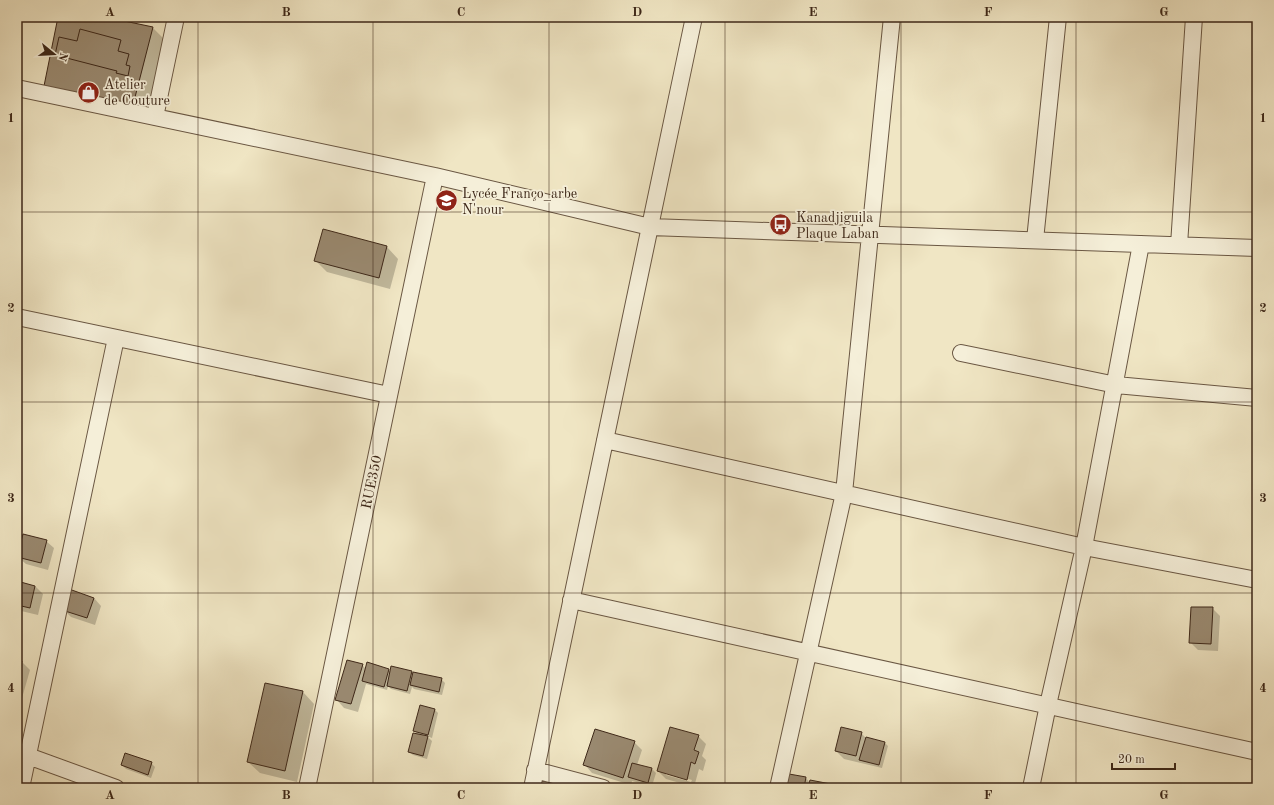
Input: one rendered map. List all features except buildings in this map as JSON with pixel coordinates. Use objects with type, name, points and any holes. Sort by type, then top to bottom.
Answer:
[{"type":"street","points":[[155,117],[176,17]]},
{"type":"street","points":[[532,788],[694,17]]},
{"type":"street","points":[[778,788],[844,493],[892,17]]},
{"type":"street","points":[[1035,240],[1058,17]]},
{"type":"street","points":[[1179,245],[1194,17]]},
{"type":"street","points":[[17,88],[435,176],[650,227],[1257,248]]},
{"type":"street","name":"RUE350","points":[[307,788],[435,176]]},
{"type":"street","points":[[1031,788],[1048,705],[1084,547],[1116,385],[1141,244]]},
{"type":"street","points":[[17,317],[389,395]]},
{"type":"street","points":[[21,788],[22,754],[116,338]]},
{"type":"street","points":[[961,353],[1116,385],[1257,398]]},
{"type":"street","points":[[605,440],[1084,547],[1257,580]]},
{"type":"street","points":[[571,600],[1257,752]]},
{"type":"street","points":[[22,754],[116,788]]},
{"type":"street","points":[[535,770],[603,788]]},
{"type":"place","name":"Atelier de Couture","points":[[89,92]]},
{"type":"place","name":"Lycée Franço_arbe N'nour","points":[[447,201]]},
{"type":"place","name":"Kanadjiguila Plaque Laban","points":[[781,225]]}]
